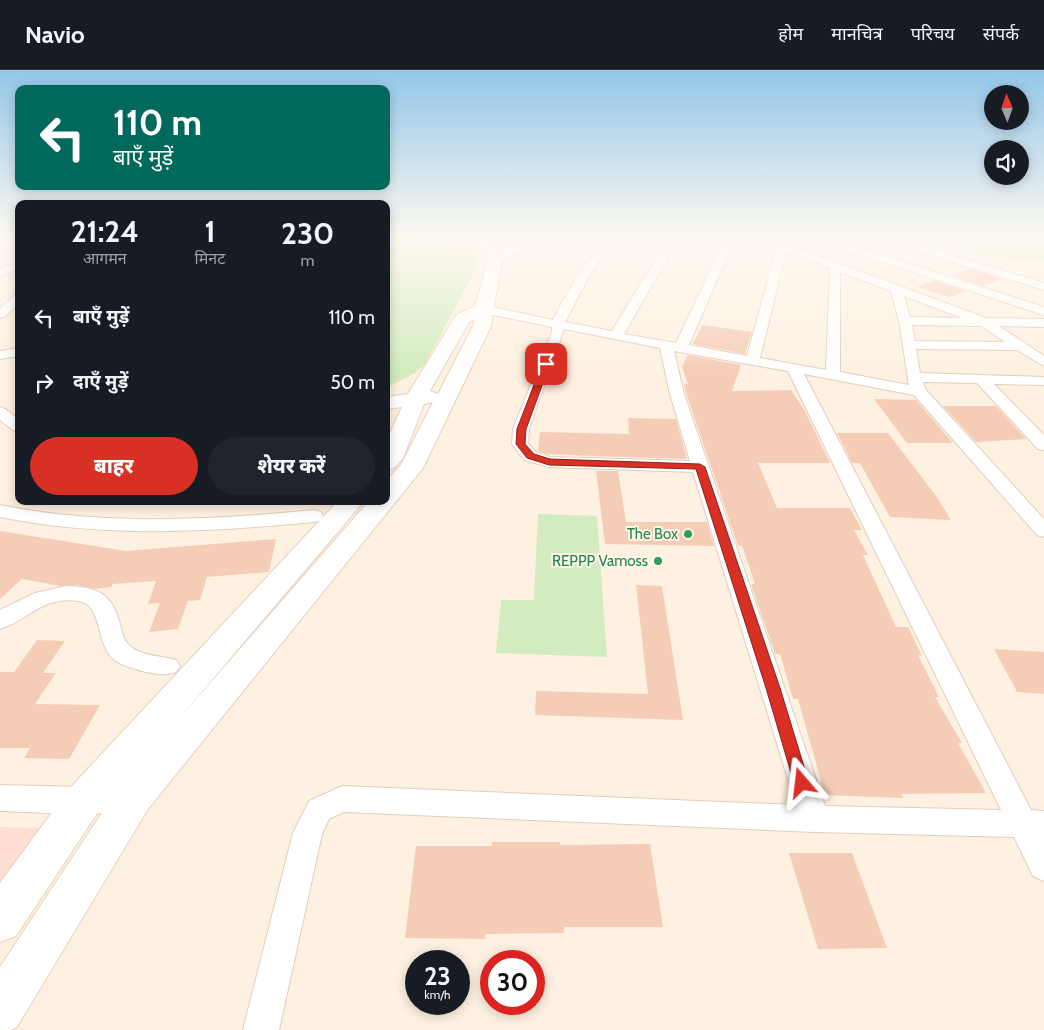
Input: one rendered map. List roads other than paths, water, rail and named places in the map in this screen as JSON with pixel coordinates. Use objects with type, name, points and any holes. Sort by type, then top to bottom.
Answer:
[{"type":"street","points":[[390,492],[410,468],[483,324],[482,308],[489,283]]},
{"type":"street","points":[[581,283],[558,323],[558,332],[521,429],[520,444],[530,456],[549,462],[700,467]]},
{"type":"street","points":[[616,336],[647,283]]},
{"type":"street","points":[[708,283],[674,346],[677,394],[814,819]]},
{"type":"street","points":[[753,359],[771,283]]},
{"type":"street","points":[[833,374],[835,283]]},
{"type":"street","points":[[882,283],[984,322],[1044,362]]},
{"type":"street","points":[[957,283],[1044,311]]},
{"type":"street","points":[[1031,283],[1044,287]]},
{"type":"street","points":[[896,288],[905,321],[917,384],[1044,531]]},
{"type":"street","points":[[0,314],[15,301]]},
{"type":"street","points":[[390,459],[416,398],[462,320],[482,308],[616,336],[833,374],[917,384],[981,379],[1044,382]]},
{"type":"street","points":[[905,321],[1044,323]]},
{"type":"street","points":[[909,345],[1044,346]]},
{"type":"street","points":[[0,355],[15,353]]},
{"type":"street","points":[[793,367],[1033,824],[1044,866]]},
{"type":"street","points":[[981,379],[1044,445]]},
{"type":"street","points":[[390,402],[416,398],[447,397]]},
{"type":"street","points":[[0,412],[15,424]]},
{"type":"street","points":[[20,514],[32,505]]},
{"type":"street","points":[[0,920],[84,800],[348,505]]},
{"type":"street","points":[[0,1010],[134,797],[380,505]]},
{"type":"street","points":[[0,510],[89,522],[167,526],[247,523],[314,516]]},
{"type":"street","points":[[0,621],[19,608],[40,598],[60,593],[80,593],[94,598],[104,606],[113,638],[120,651],[149,664],[168,666]]},
{"type":"street","points":[[0,798],[84,800],[134,797]]},
{"type":"street","points":[[261,1030],[308,833],[318,810],[342,800],[814,819],[1033,824]]},
{"type":"place","name":"The Box","points":[[688,534]]},
{"type":"place","name":"REPPP Vamoss","points":[[658,561]]}]
